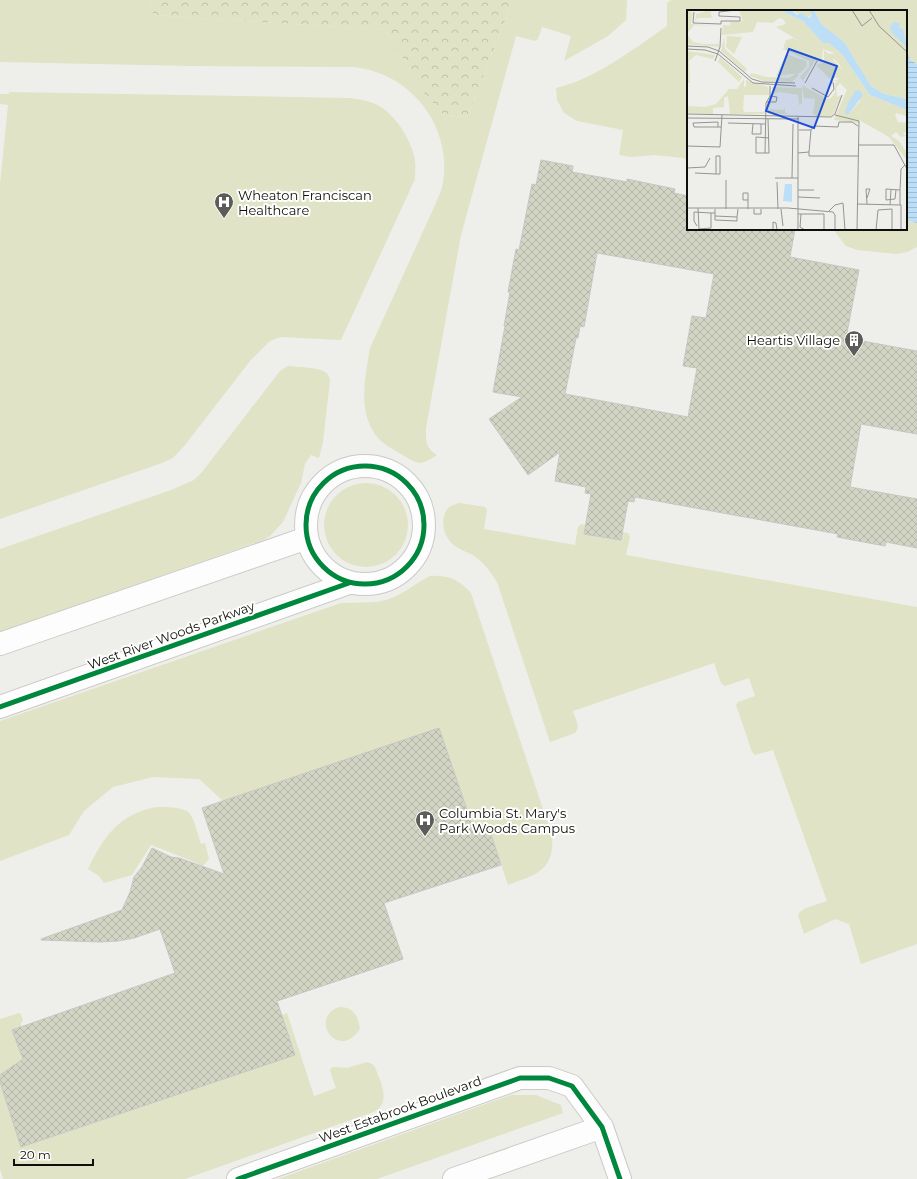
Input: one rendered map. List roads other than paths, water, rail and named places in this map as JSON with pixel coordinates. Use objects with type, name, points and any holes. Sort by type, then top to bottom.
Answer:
[{"type":"street","name":"West River Woods Parkway","points":[[0,707],[348,583],[377,583],[394,576],[409,564],[419,549],[424,532],[424,514],[418,497],[407,482],[392,471],[375,466],[358,465],[339,471],[322,483],[311,499],[305,518],[307,538],[314,555],[325,569],[336,578],[348,583]]},
{"type":"street","points":[[0,644],[307,538]]},
{"type":"street","name":"West Estabrook Boulevard","points":[[238,1179],[520,1078],[549,1078],[572,1086],[602,1127]]},
{"type":"street","points":[[454,1179],[602,1127],[620,1179]]},
{"type":"water","points":[[907,54],[911,60],[917,64],[917,223],[907,219]]},
{"type":"place","name":"Wheaton Franciscan Healthcare","points":[[224,219]]},
{"type":"place","name":"Heartis Village","points":[[854,357]]},
{"type":"place","name":"Columbia St. Mary's Park Woods Campus","points":[[425,837]]}]
